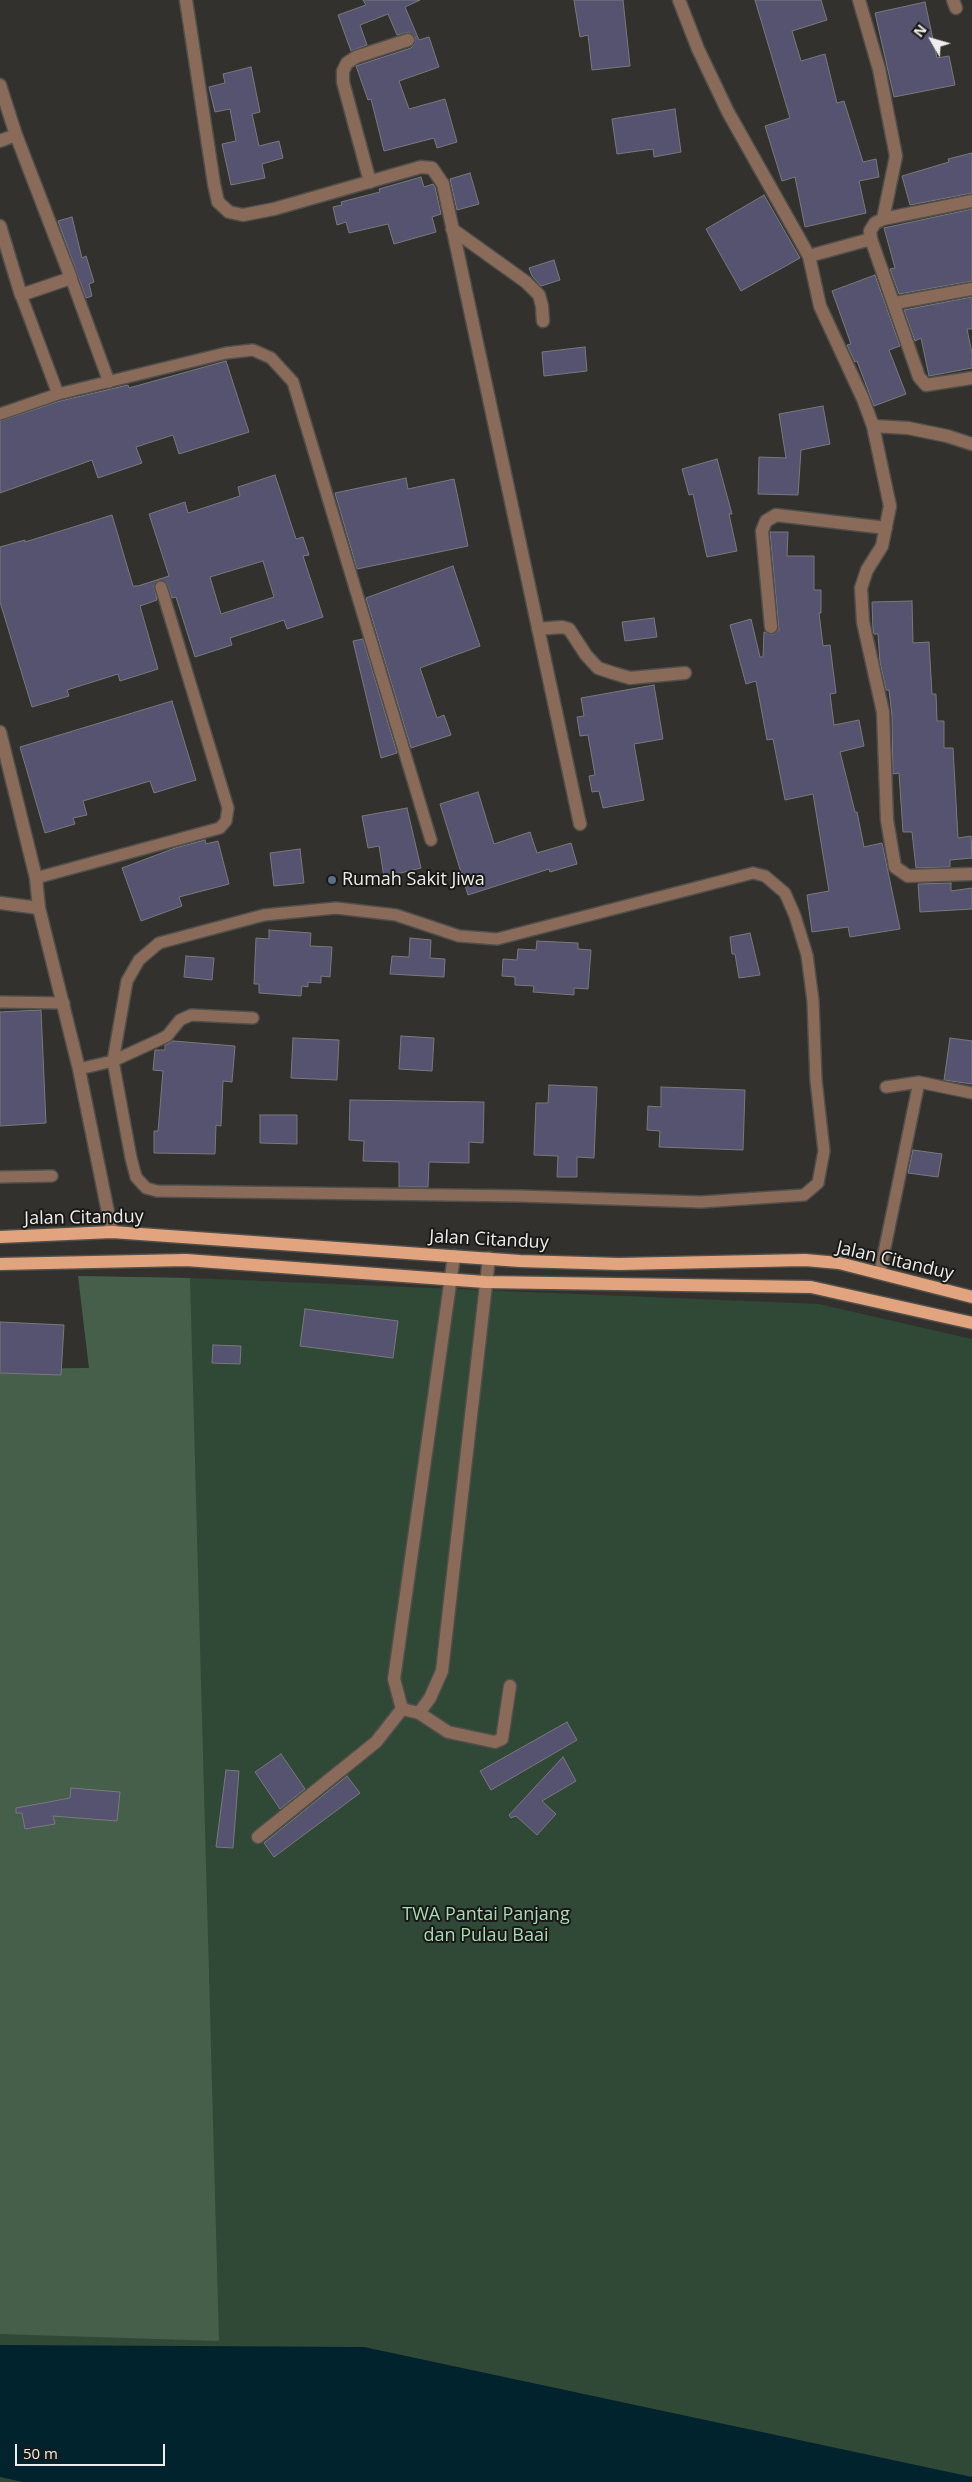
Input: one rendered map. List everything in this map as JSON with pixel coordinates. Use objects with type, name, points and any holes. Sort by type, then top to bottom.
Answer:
[{"type":"main road","name":"Jalan Citanduy","points":[[0,1238],[112,1232],[454,1256],[619,1264],[804,1260],[839,1263],[880,1272],[972,1298]]},
{"type":"main road","points":[[0,1264],[186,1260],[485,1282],[811,1287],[972,1322]]},
{"type":"street","points":[[186,0],[214,184],[218,202],[223,208],[229,212],[243,215],[274,209],[421,167],[432,168],[443,184],[580,824]]},
{"type":"street","points":[[679,0],[698,49],[728,112],[809,256],[820,306],[863,399],[873,426],[890,506],[882,546],[867,570],[861,588],[863,622],[883,712],[887,820],[895,867],[908,876],[972,874]]},
{"type":"street","points":[[859,0],[879,69],[896,156],[883,219]]},
{"type":"street","points":[[370,182],[343,82],[343,71],[347,63],[356,57],[408,40]]},
{"type":"street","points":[[0,85],[16,135],[70,278],[22,295],[0,226]]},
{"type":"street","points":[[0,142],[16,135]]},
{"type":"street","points":[[972,201],[883,219],[874,223],[870,232],[919,377],[926,385],[972,378]]},
{"type":"street","points":[[452,229],[526,282],[539,295],[543,321]]},
{"type":"street","points":[[809,256],[871,239]]},
{"type":"street","points":[[895,303],[972,289]]},
{"type":"street","points":[[873,426],[908,428],[972,444]]},
{"type":"street","points":[[771,627],[762,531],[766,521],[776,515],[886,528]]},
{"type":"street","points":[[538,629],[562,626],[569,629],[586,655],[598,668],[613,673],[630,678],[685,673]]},
{"type":"street","points":[[0,732],[36,878],[39,908],[79,1069],[112,1232]]},
{"type":"street","points":[[0,903],[39,908]]},
{"type":"street","points":[[402,1709],[394,1679],[454,1256]]},
{"type":"street","points":[[419,1713],[430,1698],[442,1671],[489,1258]]},
{"type":"street","points":[[402,1709],[419,1713],[448,1732],[495,1742],[502,1739],[510,1686]]},
{"type":"street","points":[[258,1837],[376,1742],[402,1709]]},
{"type":"lane","points":[[70,278],[109,382]]},
{"type":"lane","points":[[22,295],[58,394]]},
{"type":"lane","points":[[0,414],[58,394],[226,353],[253,350],[271,358],[293,382],[431,840]]},
{"type":"lane","points":[[36,878],[220,828],[226,821],[228,808],[161,588]]},
{"type":"lane","points":[[753,873],[765,876],[785,893],[796,916],[807,956],[813,1000],[816,1080],[824,1151],[818,1182],[804,1195],[701,1202],[520,1196],[157,1191],[146,1188],[136,1176],[113,1061],[127,981],[139,960],[159,943],[264,915],[336,908],[396,915],[459,936],[497,939],[753,873]]},
{"type":"lane","points":[[0,1002],[64,1003]]},
{"type":"lane","points":[[79,1069],[113,1061],[167,1036],[180,1020],[191,1015],[253,1018]]},
{"type":"lane","points":[[880,1272],[919,1082]]},
{"type":"lane","points":[[886,1087],[919,1082],[972,1093]]},
{"type":"lane","points":[[0,1177],[52,1176]]},
{"type":"green space","name":"TWA Pantai Panjang dan Pulau Baai","points":[[78,1276],[190,1278],[819,1304],[972,1339],[972,2482],[0,2482],[0,1369],[89,1368]]},
{"type":"green space","points":[[78,1276],[190,1278],[219,2341],[0,2334],[0,1369],[89,1368]]},
{"type":"water","points":[[0,2345],[364,2347],[972,2477],[972,2482],[23,2482],[0,2477]]},
{"type":"building","points":[[363,0],[420,0],[405,7],[419,40],[429,37],[439,67],[399,81],[409,109],[445,99],[457,142],[437,148],[434,138],[384,151],[371,99],[368,100],[356,66],[411,48],[416,38],[409,32],[397,35],[388,14],[360,25],[367,45],[351,51],[338,15],[366,5]]},
{"type":"building","points":[[574,0],[623,0],[630,66],[592,70],[588,35],[580,37]]},
{"type":"building","points":[[755,0],[821,0],[827,20],[792,31],[801,61],[825,54],[837,103],[844,101],[863,162],[876,159],[879,177],[859,181],[866,213],[805,227],[795,177],[782,181],[765,126],[790,118]]},
{"type":"building","points":[[925,2],[937,58],[949,56],[955,85],[894,97],[875,13]]},
{"type":"building","points":[[251,67],[260,112],[252,114],[259,146],[279,141],[283,158],[262,164],[265,178],[231,185],[222,144],[236,141],[230,109],[215,112],[209,87],[225,83],[223,74]]},
{"type":"building","points":[[675,109],[681,152],[654,157],[653,149],[617,154],[612,119]]},
{"type":"building","points":[[972,153],[972,193],[910,205],[902,176],[949,162],[948,159]]},
{"type":"building","points":[[470,173],[479,204],[457,210],[450,179]]},
{"type":"building","points":[[421,177],[424,187],[433,184],[435,187],[441,214],[432,217],[436,232],[394,244],[388,224],[349,233],[346,222],[337,225],[333,207],[342,205],[341,202],[380,192],[379,189]]},
{"type":"building","points":[[764,195],[800,258],[741,291],[706,229]]},
{"type":"building","points":[[972,209],[972,281],[899,294],[890,269],[895,268],[884,228]]},
{"type":"building","points":[[72,217],[82,258],[86,256],[94,282],[89,284],[92,296],[86,298],[58,221]]},
{"type":"building","points":[[554,260],[560,280],[541,286],[532,276],[529,268]]},
{"type":"building","points":[[875,275],[900,346],[889,350],[906,394],[874,406],[857,361],[855,362],[847,345],[851,344],[832,291]]},
{"type":"building","points":[[972,297],[972,329],[967,329],[972,353],[972,368],[929,376],[921,338],[915,341],[904,310]]},
{"type":"building","points":[[585,347],[587,371],[544,376],[542,352]]},
{"type":"building","points":[[226,361],[249,432],[179,454],[173,435],[136,447],[142,463],[98,478],[92,460],[0,493],[0,421],[60,401],[128,385],[129,388]]},
{"type":"building","points":[[823,406],[830,444],[801,450],[798,495],[758,494],[759,457],[786,458],[779,414]]},
{"type":"building","points":[[717,459],[732,514],[729,514],[737,551],[707,557],[693,494],[689,495],[682,469]]},
{"type":"building","points":[[275,475],[296,539],[303,537],[309,555],[303,556],[323,617],[287,629],[284,620],[230,638],[232,645],[195,657],[176,597],[172,598],[166,582],[158,580],[154,586],[157,600],[140,606],[158,669],[120,681],[118,674],[67,690],[69,696],[32,707],[0,602],[0,547],[25,540],[25,542],[112,515],[133,586],[138,586],[169,576],[149,514],[185,502],[188,513],[240,496],[238,487]],"holes":[[[263,561],[274,597],[221,614],[210,577]]]},
{"type":"building","points":[[406,478],[408,489],[454,479],[468,546],[357,569],[335,493]]},
{"type":"building","points":[[770,532],[788,532],[787,556],[814,556],[814,590],[821,590],[821,613],[819,613],[823,646],[830,645],[836,693],[830,694],[834,725],[859,720],[864,746],[840,752],[855,812],[857,812],[864,847],[882,843],[900,929],[850,937],[848,927],[812,932],[807,895],[829,891],[813,794],[785,800],[773,739],[767,740],[756,681],[746,684],[730,625],[751,619],[760,657],[763,657],[764,632],[772,635],[779,630]]},
{"type":"building","points":[[453,566],[480,646],[420,668],[437,718],[444,715],[451,735],[411,748],[366,598]]},
{"type":"building","points":[[912,601],[913,643],[929,642],[932,694],[936,694],[937,721],[944,721],[944,748],[953,748],[958,838],[971,836],[972,858],[950,860],[950,867],[916,868],[912,832],[903,832],[899,773],[893,774],[892,716],[889,690],[886,690],[880,662],[878,634],[874,634],[873,630],[872,602]]},
{"type":"building","points":[[654,618],[657,637],[625,641],[622,622]]},
{"type":"building","points":[[363,639],[397,753],[381,758],[353,641]]},
{"type":"building","points":[[654,685],[663,739],[634,744],[644,800],[603,808],[599,791],[592,792],[589,776],[595,775],[588,735],[580,736],[577,717],[584,716],[581,698]]},
{"type":"building","points":[[172,701],[196,780],[154,793],[150,781],[83,801],[87,815],[73,818],[75,824],[45,833],[20,747]]},
{"type":"building","points":[[478,792],[494,844],[530,832],[537,853],[571,843],[577,864],[550,872],[549,869],[468,895],[440,804]]},
{"type":"building","points":[[407,808],[421,868],[384,877],[379,846],[368,848],[362,816]]},
{"type":"building","points":[[205,840],[206,844],[218,841],[229,884],[179,897],[182,906],[141,921],[122,868],[175,848]]},
{"type":"building","points":[[300,849],[304,883],[274,886],[270,853]]},
{"type":"building","points":[[951,883],[951,891],[972,888],[972,909],[920,912],[918,884]]},
{"type":"building","points":[[269,930],[311,933],[310,946],[332,947],[330,977],[321,976],[321,983],[308,982],[308,987],[302,986],[301,996],[259,993],[259,984],[254,984],[256,938],[269,939]]},
{"type":"building","points":[[750,933],[760,975],[739,978],[735,954],[732,954],[730,937]]},
{"type":"building","points":[[410,938],[431,940],[430,958],[445,959],[444,977],[390,974],[392,956],[409,957]]},
{"type":"building","points":[[537,941],[578,943],[578,949],[591,950],[588,989],[574,988],[574,995],[533,992],[534,986],[515,985],[515,977],[502,976],[503,959],[517,960],[518,949],[536,950]]},
{"type":"building","points":[[186,956],[214,958],[212,980],[184,977]]},
{"type":"building","points":[[41,1010],[46,1123],[0,1126],[0,1012]]},
{"type":"building","points":[[401,1036],[434,1038],[432,1071],[399,1069]]},
{"type":"building","points":[[293,1038],[339,1040],[337,1080],[291,1078]]},
{"type":"building","points":[[950,1038],[972,1041],[972,1084],[944,1080]]},
{"type":"building","points":[[173,1041],[235,1046],[232,1082],[223,1081],[221,1126],[216,1125],[215,1154],[154,1153],[154,1131],[158,1131],[163,1071],[153,1070],[155,1050],[165,1050],[165,1045]]},
{"type":"building","points":[[549,1085],[597,1087],[594,1158],[577,1157],[577,1177],[557,1177],[558,1156],[534,1155],[536,1103],[548,1103]]},
{"type":"building","points":[[661,1087],[745,1090],[743,1150],[659,1147],[660,1131],[647,1130],[648,1106],[661,1107]]},
{"type":"building","points":[[350,1100],[484,1102],[483,1143],[469,1142],[469,1163],[429,1162],[428,1187],[399,1187],[399,1162],[363,1161],[364,1141],[349,1140]]},
{"type":"building","points":[[260,1115],[297,1115],[297,1144],[260,1143]]},
{"type":"building","points":[[913,1150],[942,1154],[938,1177],[908,1173]]},
{"type":"building","points":[[305,1309],[398,1321],[393,1358],[300,1346]]},
{"type":"building","points":[[0,1322],[64,1325],[61,1375],[0,1373]]},
{"type":"building","points":[[213,1345],[241,1346],[240,1364],[212,1363]]},
{"type":"building","points":[[567,1722],[577,1740],[491,1790],[480,1771]]},
{"type":"building","points":[[281,1754],[305,1789],[280,1809],[255,1772]]},
{"type":"building","points":[[563,1757],[576,1781],[542,1801],[556,1814],[537,1835],[516,1816],[511,1818],[509,1815]]},
{"type":"building","points":[[226,1770],[239,1771],[233,1848],[216,1847]]},
{"type":"building","points":[[347,1776],[360,1793],[274,1857],[264,1843]]},
{"type":"building","points":[[71,1788],[120,1792],[117,1821],[53,1816],[55,1824],[25,1829],[22,1813],[16,1813],[16,1808],[70,1798]]},
{"type":"place","name":"Rumah Sakit Jiwa","points":[[332,880]]}]
